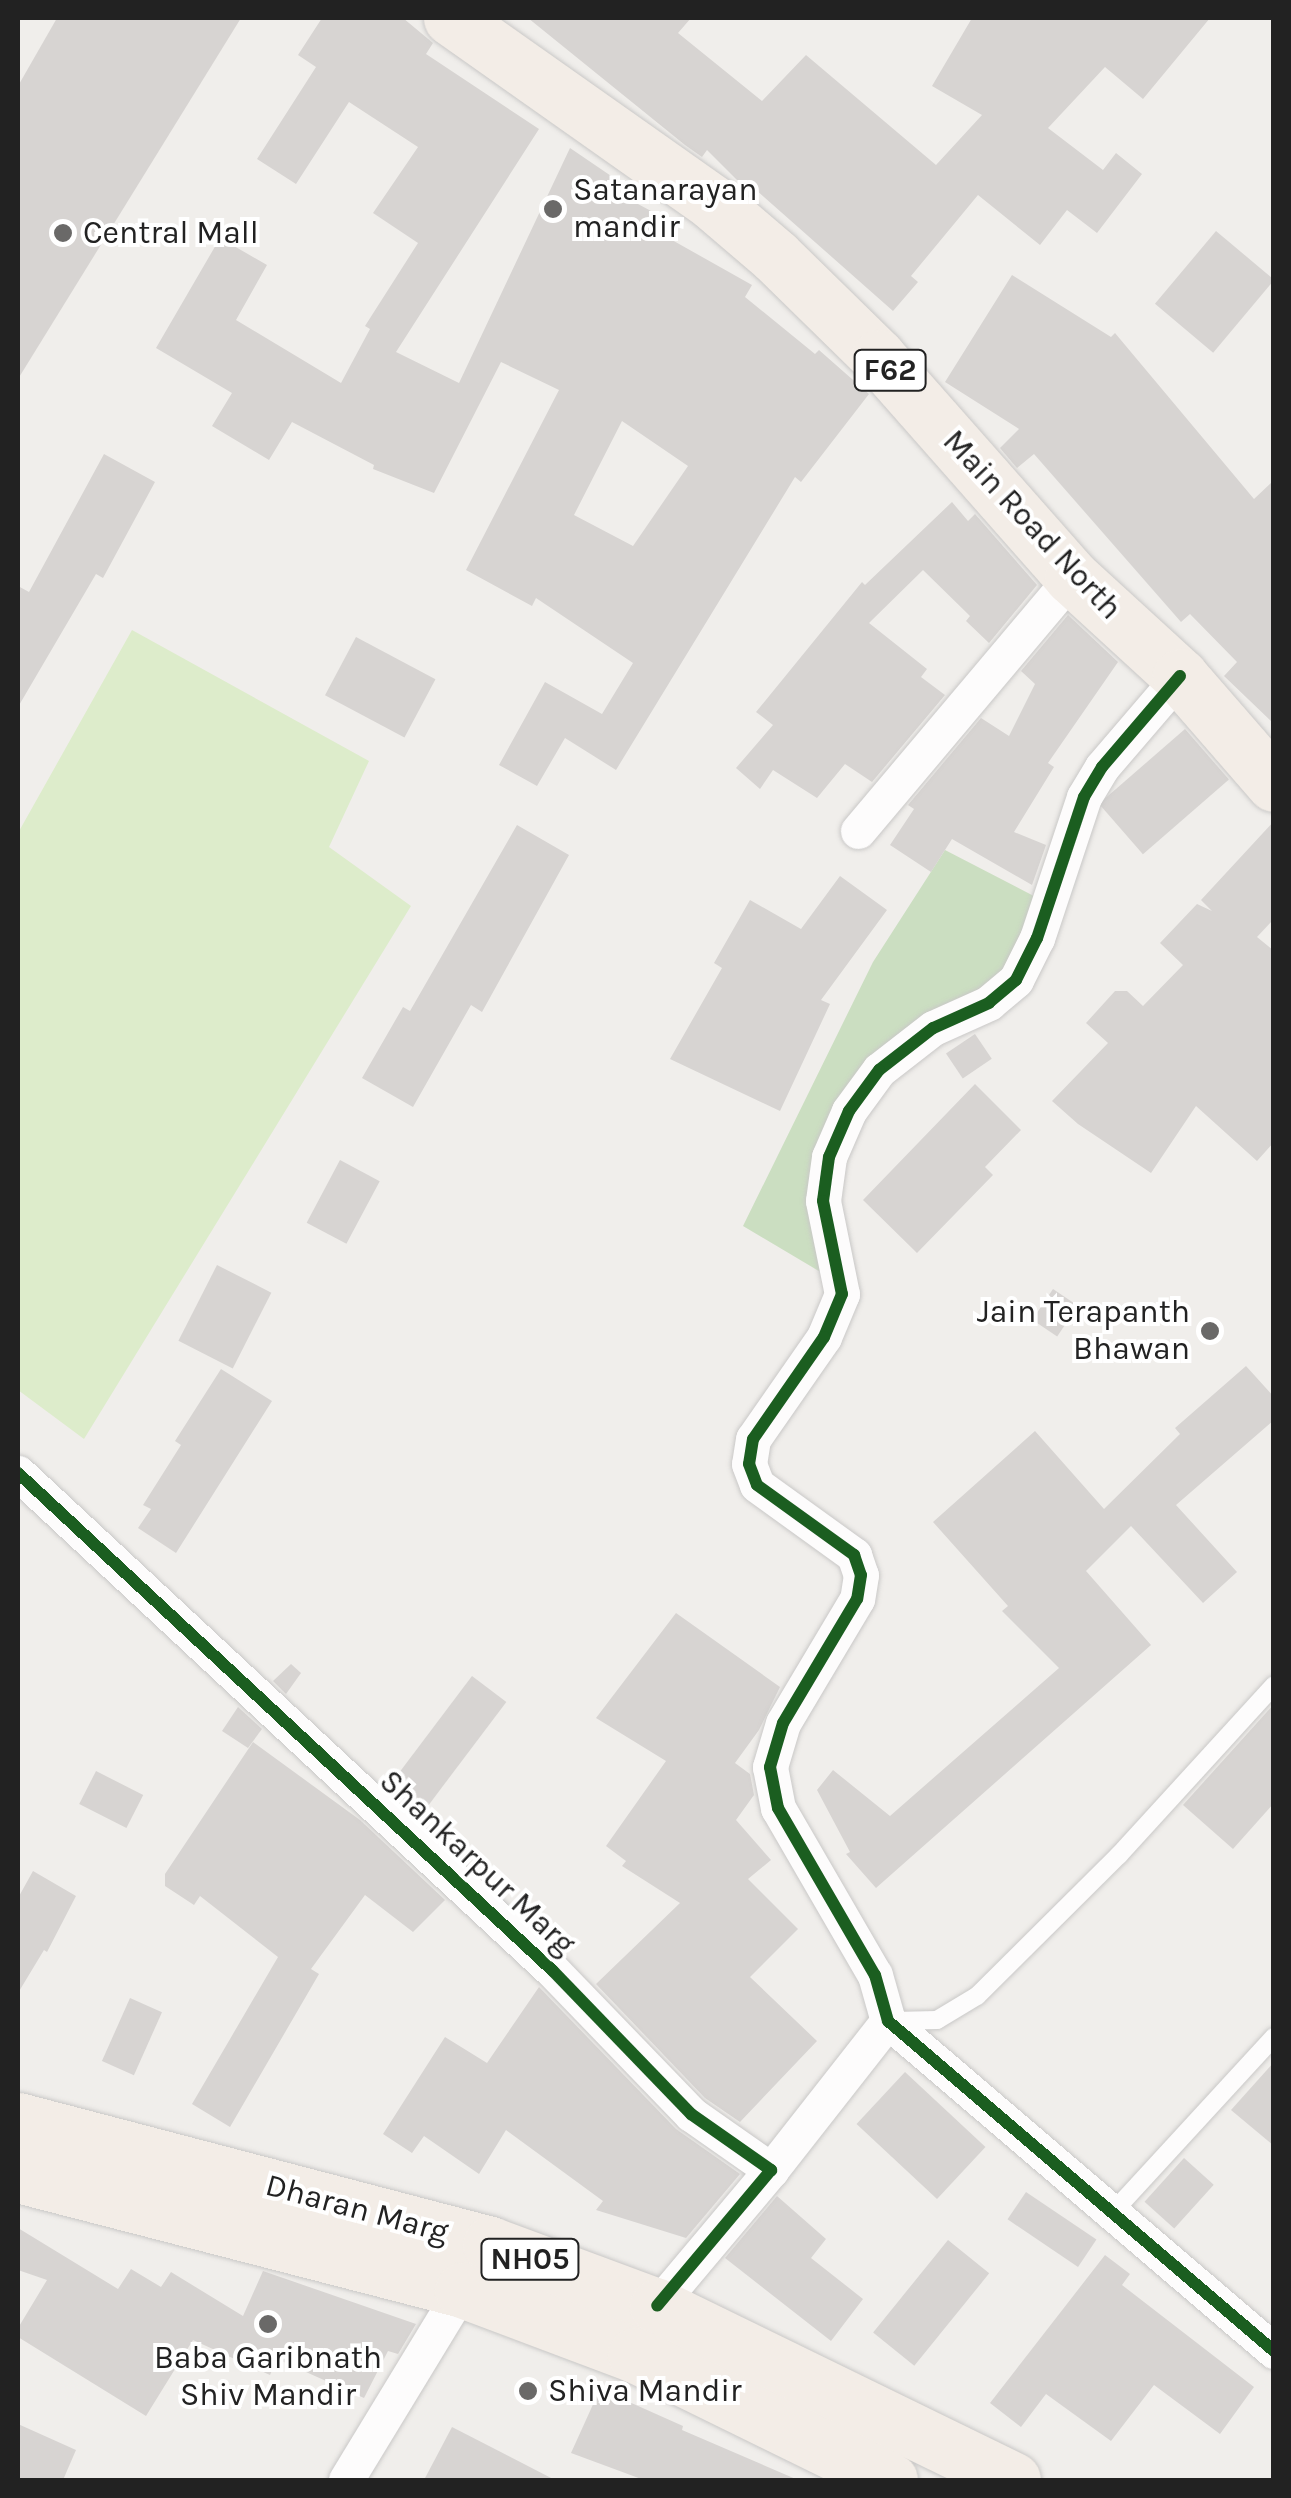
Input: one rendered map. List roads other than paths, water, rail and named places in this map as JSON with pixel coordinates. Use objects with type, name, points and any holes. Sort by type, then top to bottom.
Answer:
[{"type":"main road","name":"Main Road North","points":[[452,18],[713,203],[775,256],[878,357],[1072,577],[1180,676],[1273,781]]},
{"type":"main road","name":"Dharan Marg","points":[[18,2120],[490,2244],[658,2306],[1013,2480]]},
{"type":"main road","name":"Dharan Marg","points":[[18,2175],[462,2290],[634,2355],[890,2480]]},
{"type":"street","points":[[858,830],[1072,577]]},
{"type":"street","points":[[1180,676],[1102,767],[1084,797],[1037,938],[1016,980],[989,1003],[933,1028],[879,1070],[848,1111],[829,1157],[823,1201],[842,1294],[824,1337],[753,1439],[749,1464],[757,1485],[854,1555],[861,1575],[858,1598],[783,1723],[770,1767],[778,1808],[875,1975],[888,2021],[1274,2351]]},
{"type":"street","name":"Shankarpur Marg","points":[[18,1473],[553,1971],[691,2114],[771,2170]]},
{"type":"street","points":[[658,2306],[888,2021]]},
{"type":"street","points":[[346,2480],[490,2244]]},
{"type":"lane","points":[[888,2021],[938,2020],[977,1996],[1119,1855],[1274,1685]]},
{"type":"lane","points":[[1113,2212],[1274,2037]]},
{"type":"place","name":"Satanarayan mandir","points":[[553,209]]},
{"type":"place","name":"Central Mall","points":[[63,233]]},
{"type":"place","name":"Jain Terapanth Bhawan","points":[[1210,1331]]},
{"type":"place","name":"Baba Garibnath Shiv Mandir","points":[[268,2324]]},
{"type":"place","name":"Shiva Mandir","points":[[528,2391]]}]
